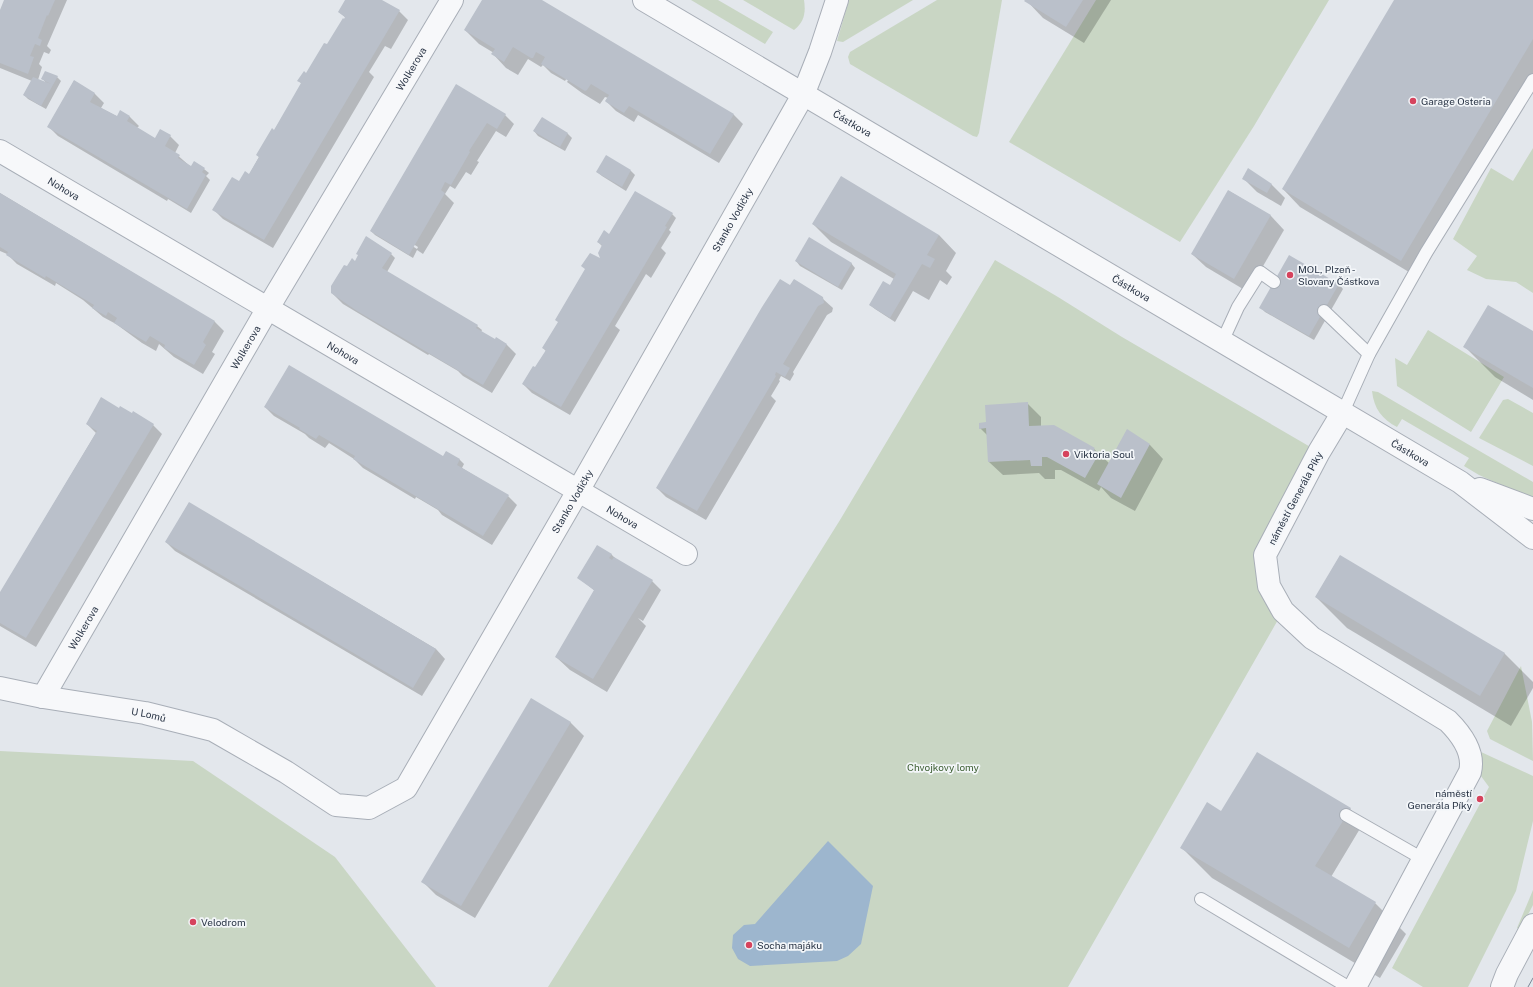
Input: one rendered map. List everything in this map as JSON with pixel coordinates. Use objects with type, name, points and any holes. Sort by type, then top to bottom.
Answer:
[{"type":"street","name":"Wolkerova","points":[[42,697],[268,308],[452,0]]},
{"type":"street","name":"Částkova","points":[[644,0],[1460,482],[1533,538]]},
{"type":"street","points":[[803,95],[820,52],[837,0]]},
{"type":"street","name":"Stanko Vodičky","points":[[286,772],[336,805],[369,808],[406,788],[578,491],[803,95]]},
{"type":"street","name":"Nohova","points":[[0,151],[686,554]]},
{"type":"street","name":"náměstí Generála Píky","points":[[1343,412],[1319,452],[1265,555],[1269,586],[1283,611],[1294,623],[1312,638],[1448,721],[1455,728],[1467,747],[1471,759],[1470,772],[1355,987]]},
{"type":"street","name":"Částkova","points":[[1460,482],[1533,509]]},
{"type":"street","name":"U Lomů","points":[[0,688],[42,697],[145,713],[213,730],[286,772]]},
{"type":"street","points":[[1502,987],[1507,974],[1533,925]]},
{"type":"lane","points":[[1343,412],[1369,354],[1426,253],[1533,80]]},
{"type":"lane","points":[[1222,342],[1238,307],[1260,272],[1274,282]]},
{"type":"lane","points":[[1324,311],[1369,354]]},
{"type":"lane","points":[[1346,815],[1423,859]]},
{"type":"lane","points":[[1201,899],[1348,987]]},
{"type":"green space","points":[[691,0],[718,0],[773,32],[765,44]]},
{"type":"green space","points":[[743,0],[804,0],[804,17],[794,30]]},
{"type":"green space","points":[[849,0],[913,0],[843,42],[837,41]]},
{"type":"green space","points":[[937,0],[1002,0],[979,133],[977,137],[850,64],[848,57],[850,52]]},
{"type":"green space","points":[[1096,0],[1329,0],[1254,126],[1180,242],[1009,142]]},
{"type":"green space","points":[[1533,148],[1533,293],[1516,282],[1486,279],[1467,270],[1477,256],[1453,239],[1491,168],[1513,181]]},
{"type":"green space","name":"Chvojkovy lomy","points":[[995,260],[1122,337],[1319,452],[1265,555],[1283,611],[1068,987],[548,987],[840,520]]},
{"type":"green space","points":[[1428,330],[1504,377],[1471,432],[1397,386],[1395,358],[1407,365]]},
{"type":"green space","points":[[1372,391],[1378,392],[1533,482],[1533,499],[1479,475],[1464,466],[1469,458],[1402,419],[1397,427],[1387,421],[1377,408]]},
{"type":"green space","points":[[1508,399],[1533,413],[1533,466],[1479,438],[1503,400]]},
{"type":"green space","points":[[1521,666],[1532,722],[1533,761],[1490,739],[1487,731]]},
{"type":"green space","name":"Velodrom","points":[[0,751],[193,761],[335,857],[436,987],[0,987]]},
{"type":"green space","points":[[1481,752],[1533,776],[1533,821],[1516,891],[1468,987],[1423,987],[1392,968],[1489,787],[1478,772]]},
{"type":"green space","points":[[1533,890],[1533,905],[1520,930],[1517,928]]},
{"type":"water","points":[[828,841],[873,886],[861,944],[848,956],[837,961],[750,966],[738,959],[732,948],[733,935],[744,925],[755,924]]},
{"type":"building","points":[[4,0],[55,0],[38,38],[42,40],[40,46],[35,44],[30,56],[34,57],[28,74],[0,63],[0,10]]},
{"type":"building","points":[[345,0],[382,0],[400,10],[264,240],[212,210],[232,177],[239,181],[245,171],[249,174],[259,157],[256,155],[272,128],[274,130],[301,83],[297,81],[304,71],[306,73],[324,43],[327,44],[343,18],[344,19],[345,17],[338,12]]},
{"type":"building","points":[[482,0],[542,0],[734,114],[710,154],[629,106],[624,113],[605,101],[609,95],[591,84],[585,91],[541,64],[545,57],[536,52],[533,58],[531,58],[513,47],[504,62],[491,54],[495,49],[464,30]]},
{"type":"building","points":[[1083,0],[1066,27],[1024,1]]},
{"type":"building","points":[[1394,0],[1533,0],[1533,39],[1401,261],[1282,189]]},
{"type":"building","points":[[45,71],[58,76],[41,106],[23,95],[33,77],[51,84],[41,79]]},
{"type":"building","points":[[74,80],[95,93],[90,102],[117,116],[120,110],[130,116],[127,121],[155,138],[160,129],[171,135],[165,146],[180,155],[178,158],[191,166],[194,161],[205,168],[202,172],[206,175],[187,209],[47,127]]},
{"type":"building","points":[[456,84],[506,114],[497,129],[487,123],[469,151],[470,152],[451,185],[445,182],[441,190],[445,193],[409,255],[370,231]]},
{"type":"building","points":[[542,117],[568,133],[560,147],[533,131]]},
{"type":"building","points":[[606,155],[631,170],[622,187],[596,172]]},
{"type":"building","points":[[1248,168],[1272,184],[1267,193],[1242,179]]},
{"type":"building","points":[[841,176],[939,235],[927,255],[935,259],[930,268],[922,264],[890,318],[869,305],[883,281],[890,285],[896,274],[812,224]]},
{"type":"building","points":[[1228,190],[1271,215],[1234,279],[1191,254]]},
{"type":"building","points":[[635,191],[673,213],[665,226],[667,227],[561,407],[522,384],[533,366],[535,367],[546,350],[542,348],[558,322],[555,320],[585,269],[581,266],[590,253],[600,258],[598,253],[602,245],[597,242],[604,230],[609,234]]},
{"type":"building","points":[[0,193],[215,321],[203,342],[206,345],[194,365],[164,348],[165,345],[150,336],[146,342],[132,334],[114,323],[117,318],[108,312],[106,316],[92,308],[94,305],[46,276],[45,278],[6,255],[8,252],[0,247]]},
{"type":"building","points":[[366,236],[392,253],[382,268],[478,325],[476,328],[507,344],[483,385],[357,311],[331,293],[331,286],[344,265],[347,266],[352,258],[355,261],[358,255],[356,254]]},
{"type":"building","points":[[809,237],[852,263],[838,287],[795,261]]},
{"type":"building","points":[[1289,255],[1339,284],[1309,336],[1259,308]]},
{"type":"building","points":[[780,279],[790,285],[794,279],[823,297],[824,303],[818,306],[783,364],[790,368],[785,377],[776,372],[776,376],[697,511],[656,488]]},
{"type":"building","points":[[1488,305],[1533,331],[1533,388],[1463,347]]},
{"type":"building","points":[[289,365],[443,456],[446,451],[460,459],[457,465],[509,495],[483,536],[353,459],[355,456],[319,435],[316,439],[264,407]]},
{"type":"building","points":[[101,397],[119,408],[120,406],[132,413],[133,411],[154,424],[26,638],[0,623],[0,592],[97,431],[86,424]]},
{"type":"building","points":[[1028,402],[1029,426],[1054,425],[1095,448],[1097,457],[1085,478],[1047,457],[1042,457],[1042,466],[1031,466],[1030,460],[988,462],[986,428],[979,429],[979,423],[986,422],[985,405]]},
{"type":"building","points":[[1127,429],[1150,444],[1121,498],[1097,484]]},
{"type":"building","points":[[189,502],[436,649],[413,688],[165,542]]},
{"type":"building","points":[[597,545],[612,554],[609,558],[612,560],[614,557],[653,580],[593,679],[555,657],[594,590],[577,578]]},
{"type":"building","points":[[1340,555],[1505,653],[1480,696],[1315,597]]},
{"type":"building","points":[[531,698],[571,722],[461,906],[421,882]]},
{"type":"building","points":[[1257,752],[1351,808],[1315,866],[1376,902],[1349,948],[1180,848],[1207,802],[1221,811]]},
{"type":"tram line","points":[[1528,987],[1533,978]]},
{"type":"place","name":"Garage Osteria","points":[[1413,101]]},
{"type":"place","name":"MOL, Plzeň - Slovany Částkova","points":[[1290,275]]},
{"type":"place","name":"Viktoria Soul","points":[[1066,454]]},
{"type":"place","name":"náměstí Generála Píky","points":[[1480,799]]},
{"type":"place","name":"Velodrom","points":[[193,922]]},
{"type":"place","name":"Socha majáku","points":[[749,945]]}]
